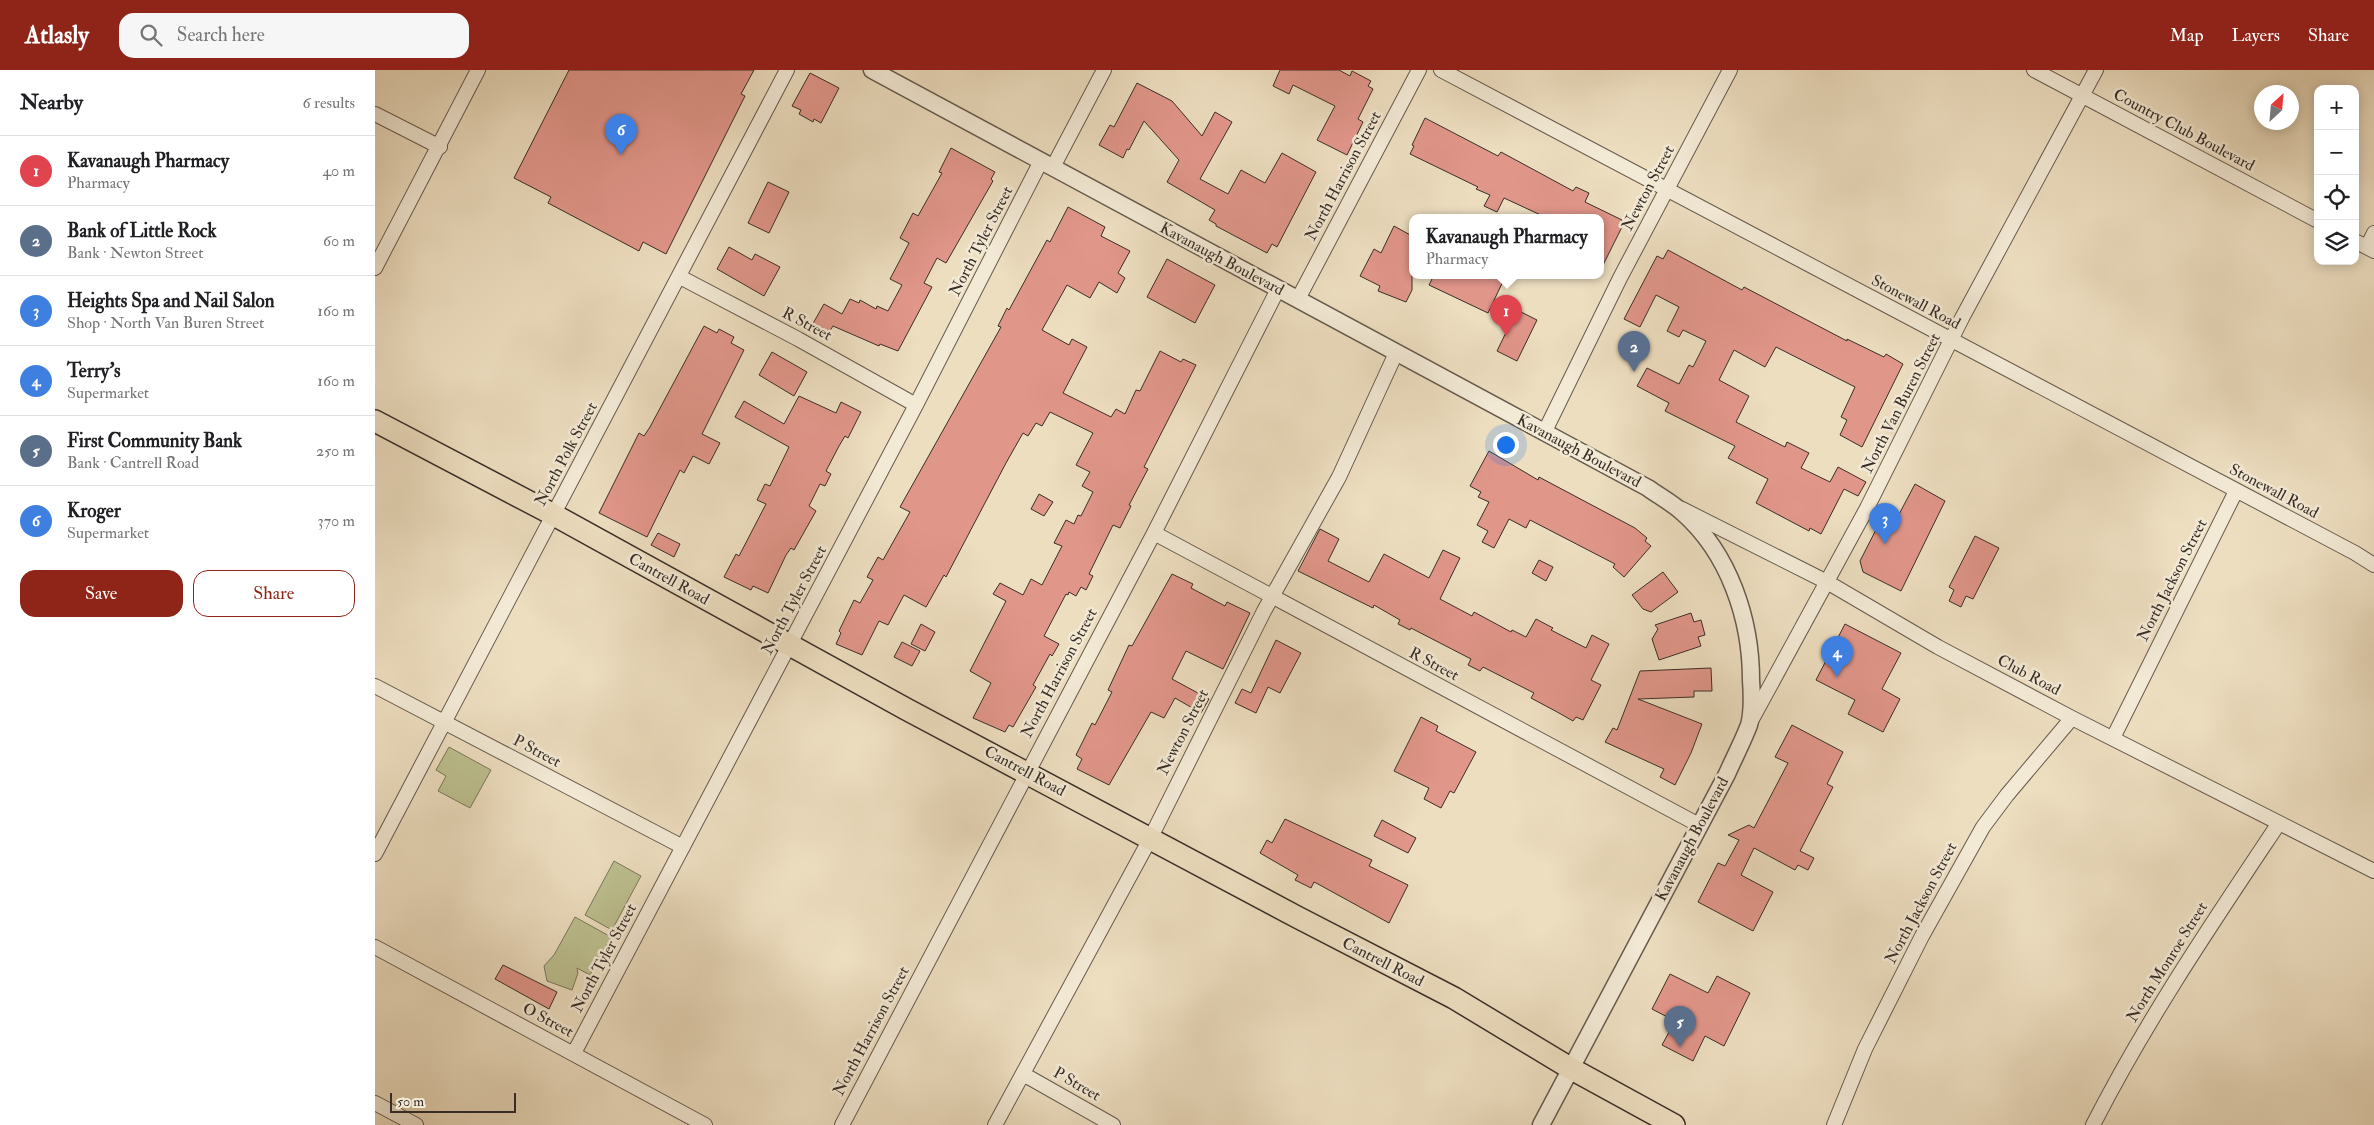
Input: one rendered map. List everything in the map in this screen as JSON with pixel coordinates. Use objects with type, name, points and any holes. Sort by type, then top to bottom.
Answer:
[{"type":"main road","name":"Cantrell Road","points":[[375,421],[554,516],[906,709],[1027,771],[1150,839],[1454,998],[1570,1068],[1674,1125]]},
{"type":"street","points":[[375,268],[478,70]]},
{"type":"street","name":"North Polk Street","points":[[375,854],[680,277],[787,70]]},
{"type":"street","name":"Kavanaugh Boulevard","points":[[872,70],[1648,488],[1683,512],[1701,532],[1716,554],[1740,604],[1747,631],[1752,697],[1749,724],[1727,774],[1541,1125]]},
{"type":"street","name":"North Tyler Street","points":[[574,1053],[916,405],[1047,164],[1104,70]]},
{"type":"street","name":"North Harrison Street","points":[[1297,299],[1419,70]]},
{"type":"street","name":"Stonewall Road","points":[[1441,70],[2236,492],[2355,553],[2374,565]]},
{"type":"street","name":"Newton Street","points":[[1545,432],[1620,278],[1730,70]]},
{"type":"street","name":"Country Club Boulevard","points":[[2034,70],[2316,220]]},
{"type":"street","name":"North Van Buren Street","points":[[1749,724],[1867,508],[1962,318],[2096,70]]},
{"type":"street","points":[[375,114],[439,148]]},
{"type":"street","points":[[2365,247],[2374,233]]},
{"type":"street","name":"R Street","points":[[680,277],[798,339],[916,405]]},
{"type":"street","name":"North Harrison Street","points":[[843,1125],[1153,533],[1278,289]]},
{"type":"street","name":"Newton Street","points":[[995,1125],[1150,839],[1272,597],[1339,477],[1396,353]]},
{"type":"street","name":"North Jackson Street","points":[[2113,738],[2236,492]]},
{"type":"street","name":"Club Road","points":[[1672,504],[1827,582],[1938,647],[2072,718],[2374,871]]},
{"type":"street","name":"R Street","points":[[1153,533],[1699,825]]},
{"type":"street","name":"P Street","points":[[375,686],[683,847]]},
{"type":"street","name":"North Jackson Street","points":[[1833,1125],[1869,1040],[1931,919],[1983,827],[2007,795],[2072,718]]},
{"type":"street","name":"North Monroe Street","points":[[2093,1125],[2119,1074],[2179,972],[2279,823]]},
{"type":"street","name":"O Street","points":[[375,947],[705,1125]]},
{"type":"street","name":"P Street","points":[[1023,1074],[1113,1125]]},
{"type":"street","points":[[375,1103],[416,1125]]},
{"type":"green space","points":[[449,747],[491,770],[470,808],[438,791],[446,776],[436,770]]},
{"type":"green space","points":[[614,861],[641,876],[612,930],[585,915]]},
{"type":"green space","points":[[575,917],[611,937],[590,975],[577,968],[578,973],[572,990],[547,981],[544,966],[554,955]]},
{"type":"building","points":[[569,70],[754,70],[741,94],[745,96],[666,254],[643,242],[639,251],[548,203],[551,197],[514,178]]},
{"type":"building","points":[[1280,70],[1339,70],[1350,76],[1352,71],[1371,81],[1368,86],[1373,89],[1358,119],[1363,122],[1347,155],[1317,140],[1335,106],[1293,85],[1289,94],[1273,86]]},
{"type":"building","points":[[810,73],[839,88],[821,123],[814,119],[813,122],[799,114],[801,110],[792,106]]},
{"type":"building","points":[[1137,83],[1172,101],[1202,136],[1215,112],[1232,122],[1200,179],[1228,194],[1241,170],[1265,183],[1282,153],[1316,172],[1277,247],[1272,244],[1267,253],[1216,226],[1216,224],[1209,220],[1215,210],[1167,182],[1179,160],[1144,121],[1123,158],[1099,145],[1110,125],[1114,127]]},
{"type":"building","points":[[1425,118],[1498,156],[1501,152],[1573,191],[1576,187],[1589,193],[1585,202],[1622,220],[1619,226],[1622,227],[1604,263],[1604,214],[1539,214],[1504,198],[1497,212],[1484,206],[1490,195],[1476,189],[1478,187],[1410,154],[1414,146],[1412,145]]},
{"type":"building","points":[[951,148],[995,172],[991,179],[993,181],[946,263],[937,258],[924,283],[932,287],[898,351],[880,344],[879,346],[833,326],[827,335],[811,327],[824,304],[842,314],[850,299],[859,303],[860,300],[876,309],[877,306],[888,311],[902,285],[890,279],[909,243],[900,238],[913,213],[918,216],[942,173],[939,172]]},
{"type":"building","points":[[768,182],[789,192],[769,233],[748,223]]},
{"type":"building","points":[[1068,207],[1105,227],[1101,236],[1130,251],[1118,273],[1125,278],[1117,293],[1099,282],[1090,298],[1067,285],[1042,330],[1069,345],[1072,339],[1087,347],[1063,393],[1111,417],[1116,409],[1125,414],[1136,390],[1140,391],[1160,351],[1181,362],[1183,359],[1196,365],[1144,467],[1148,469],[1129,505],[1131,506],[1120,528],[1113,525],[1089,574],[1093,576],[1086,590],[1081,587],[1076,596],[1069,592],[1068,595],[1066,594],[1044,636],[1059,644],[1052,656],[1050,654],[1033,685],[1036,687],[1013,727],[1009,725],[1005,732],[973,718],[991,683],[970,671],[1006,601],[993,594],[1000,583],[1023,595],[1031,579],[1042,585],[1062,546],[1054,543],[1066,520],[1074,524],[1078,515],[1081,516],[1093,492],[1082,486],[1090,472],[1076,465],[1093,433],[1050,412],[1042,426],[1036,423],[1028,436],[1023,433],[946,577],[944,575],[926,607],[904,595],[888,625],[879,621],[862,655],[836,644],[841,633],[839,631],[854,600],[860,603],[873,580],[867,577],[878,557],[883,560],[910,512],[900,507],[1001,327],[998,326],[1007,308],[1009,310],[1047,240],[1050,242]]},
{"type":"building","points":[[1394,226],[1409,234],[1409,279],[1412,279],[1412,290],[1406,302],[1378,291],[1380,286],[1360,276],[1374,249],[1381,253]]},
{"type":"building","points":[[729,247],[752,260],[755,254],[780,267],[764,296],[717,269]]},
{"type":"building","points":[[1668,250],[1742,290],[1744,287],[1847,341],[1847,339],[1884,357],[1886,354],[1903,364],[1862,447],[1840,435],[1847,420],[1841,417],[1855,387],[1776,347],[1765,367],[1734,350],[1719,380],[1749,396],[1736,422],[1785,447],[1787,442],[1809,453],[1801,468],[1830,482],[1838,467],[1866,482],[1858,496],[1844,489],[1821,534],[1810,528],[1809,531],[1756,503],[1768,479],[1728,458],[1735,446],[1665,411],[1669,403],[1637,386],[1647,368],[1679,384],[1689,365],[1693,367],[1706,341],[1683,330],[1679,337],[1667,331],[1679,307],[1656,295],[1640,327],[1624,319],[1657,256],[1663,259]]},
{"type":"building","points":[[1167,259],[1215,285],[1195,323],[1147,297]]},
{"type":"building","points":[[1432,279],[1504,279],[1488,313],[1429,285]]},
{"type":"building","points":[[1517,310],[1537,320],[1517,361],[1497,351]]},
{"type":"building","points":[[704,326],[717,333],[719,329],[734,337],[731,343],[744,350],[702,434],[720,443],[709,464],[693,456],[684,473],[680,470],[647,537],[599,513],[639,433],[644,436],[650,427]]},
{"type":"building","points":[[772,352],[807,372],[794,396],[759,375]]},
{"type":"building","points":[[799,396],[836,413],[841,402],[861,412],[848,438],[845,436],[826,471],[831,474],[825,486],[820,484],[809,506],[816,511],[794,550],[791,548],[786,555],[768,593],[753,586],[751,590],[724,577],[736,554],[739,556],[766,504],[757,500],[765,484],[770,486],[789,447],[735,417],[744,401],[784,424]]},
{"type":"building","points":[[1489,451],[1538,480],[1539,477],[1635,528],[1647,538],[1645,541],[1651,546],[1624,577],[1613,567],[1615,564],[1530,520],[1526,528],[1509,519],[1494,548],[1482,542],[1488,531],[1477,525],[1489,502],[1478,497],[1481,492],[1470,486]]},
{"type":"building","points":[[1915,484],[1945,501],[1901,591],[1863,572],[1860,561],[1884,514],[1896,520]]},
{"type":"building","points":[[1039,494],[1053,502],[1044,516],[1031,509]]},
{"type":"building","points":[[1320,529],[1339,539],[1328,561],[1369,582],[1384,554],[1429,578],[1443,550],[1460,558],[1440,599],[1472,616],[1474,612],[1511,632],[1512,630],[1526,637],[1536,619],[1553,628],[1551,630],[1586,648],[1592,635],[1609,644],[1591,680],[1601,685],[1583,720],[1576,717],[1573,721],[1531,698],[1534,693],[1483,667],[1480,671],[1468,665],[1471,659],[1411,628],[1410,630],[1398,624],[1400,620],[1374,605],[1373,608],[1298,571]]},
{"type":"building","points":[[658,533],[680,544],[674,557],[651,545]]},
{"type":"building","points":[[1975,536],[1999,548],[1973,599],[1966,596],[1961,607],[1949,601],[1954,590],[1949,587]]},
{"type":"building","points":[[1539,560],[1553,567],[1546,581],[1532,573]]},
{"type":"building","points":[[1663,572],[1678,592],[1651,612],[1643,609],[1632,595]]},
{"type":"building","points":[[1172,574],[1193,584],[1191,588],[1225,606],[1227,602],[1250,613],[1223,669],[1186,651],[1172,679],[1209,699],[1201,713],[1175,698],[1164,718],[1151,712],[1109,785],[1077,769],[1082,759],[1076,755],[1092,723],[1095,725],[1112,692],[1108,690],[1129,645],[1132,646]]},
{"type":"building","points":[[1691,613],[1694,622],[1701,620],[1705,635],[1698,637],[1701,646],[1659,660],[1652,639],[1658,629],[1655,625]]},
{"type":"building","points":[[921,624],[935,632],[925,651],[911,644]]},
{"type":"building","points":[[1845,624],[1901,653],[1882,689],[1900,699],[1883,732],[1848,714],[1855,700],[1816,680]]},
{"type":"building","points":[[1276,640],[1301,653],[1280,693],[1268,687],[1256,713],[1235,703],[1242,689],[1251,693]]},
{"type":"building","points":[[902,642],[920,651],[912,666],[894,657]]},
{"type":"building","points":[[1711,668],[1712,691],[1694,691],[1694,697],[1638,699],[1702,724],[1691,753],[1675,785],[1660,777],[1664,769],[1605,742],[1613,728],[1617,730],[1640,671]]},
{"type":"building","points":[[1421,717],[1438,726],[1436,731],[1476,752],[1454,793],[1450,791],[1441,808],[1424,799],[1429,788],[1394,771]]},
{"type":"building","points":[[1792,725],[1843,752],[1827,784],[1833,787],[1800,851],[1814,858],[1808,870],[1798,865],[1795,870],[1754,848],[1741,875],[1773,892],[1753,931],[1698,902],[1718,863],[1725,866],[1739,840],[1728,835],[1749,825],[1754,828],[1788,763],[1775,757]]},
{"type":"building","points":[[1285,819],[1372,860],[1369,866],[1408,885],[1389,923],[1314,882],[1311,888],[1295,880],[1298,875],[1260,853],[1267,840],[1272,843]]},
{"type":"building","points":[[1382,820],[1416,838],[1408,853],[1374,836]]},
{"type":"building","points":[[503,965],[557,992],[549,1009],[495,979]]},
{"type":"building","points":[[1670,974],[1708,993],[1717,976],[1750,993],[1724,1046],[1705,1036],[1693,1061],[1662,1045],[1675,1021],[1652,1009]]},
{"type":"place","name":"Kroger","points":[[621,155]]},
{"type":"place","name":"Kavanaugh Pharmacy","points":[[1506,336]]},
{"type":"place","name":"Bank of Little Rock","points":[[1634,372]]},
{"type":"place","name":"Heights Spa and Nail Salon","points":[[1885,544]]},
{"type":"place","name":"Terry's","points":[[1837,677]]},
{"type":"place","name":"First Community Bank","points":[[1680,1047]]}]
